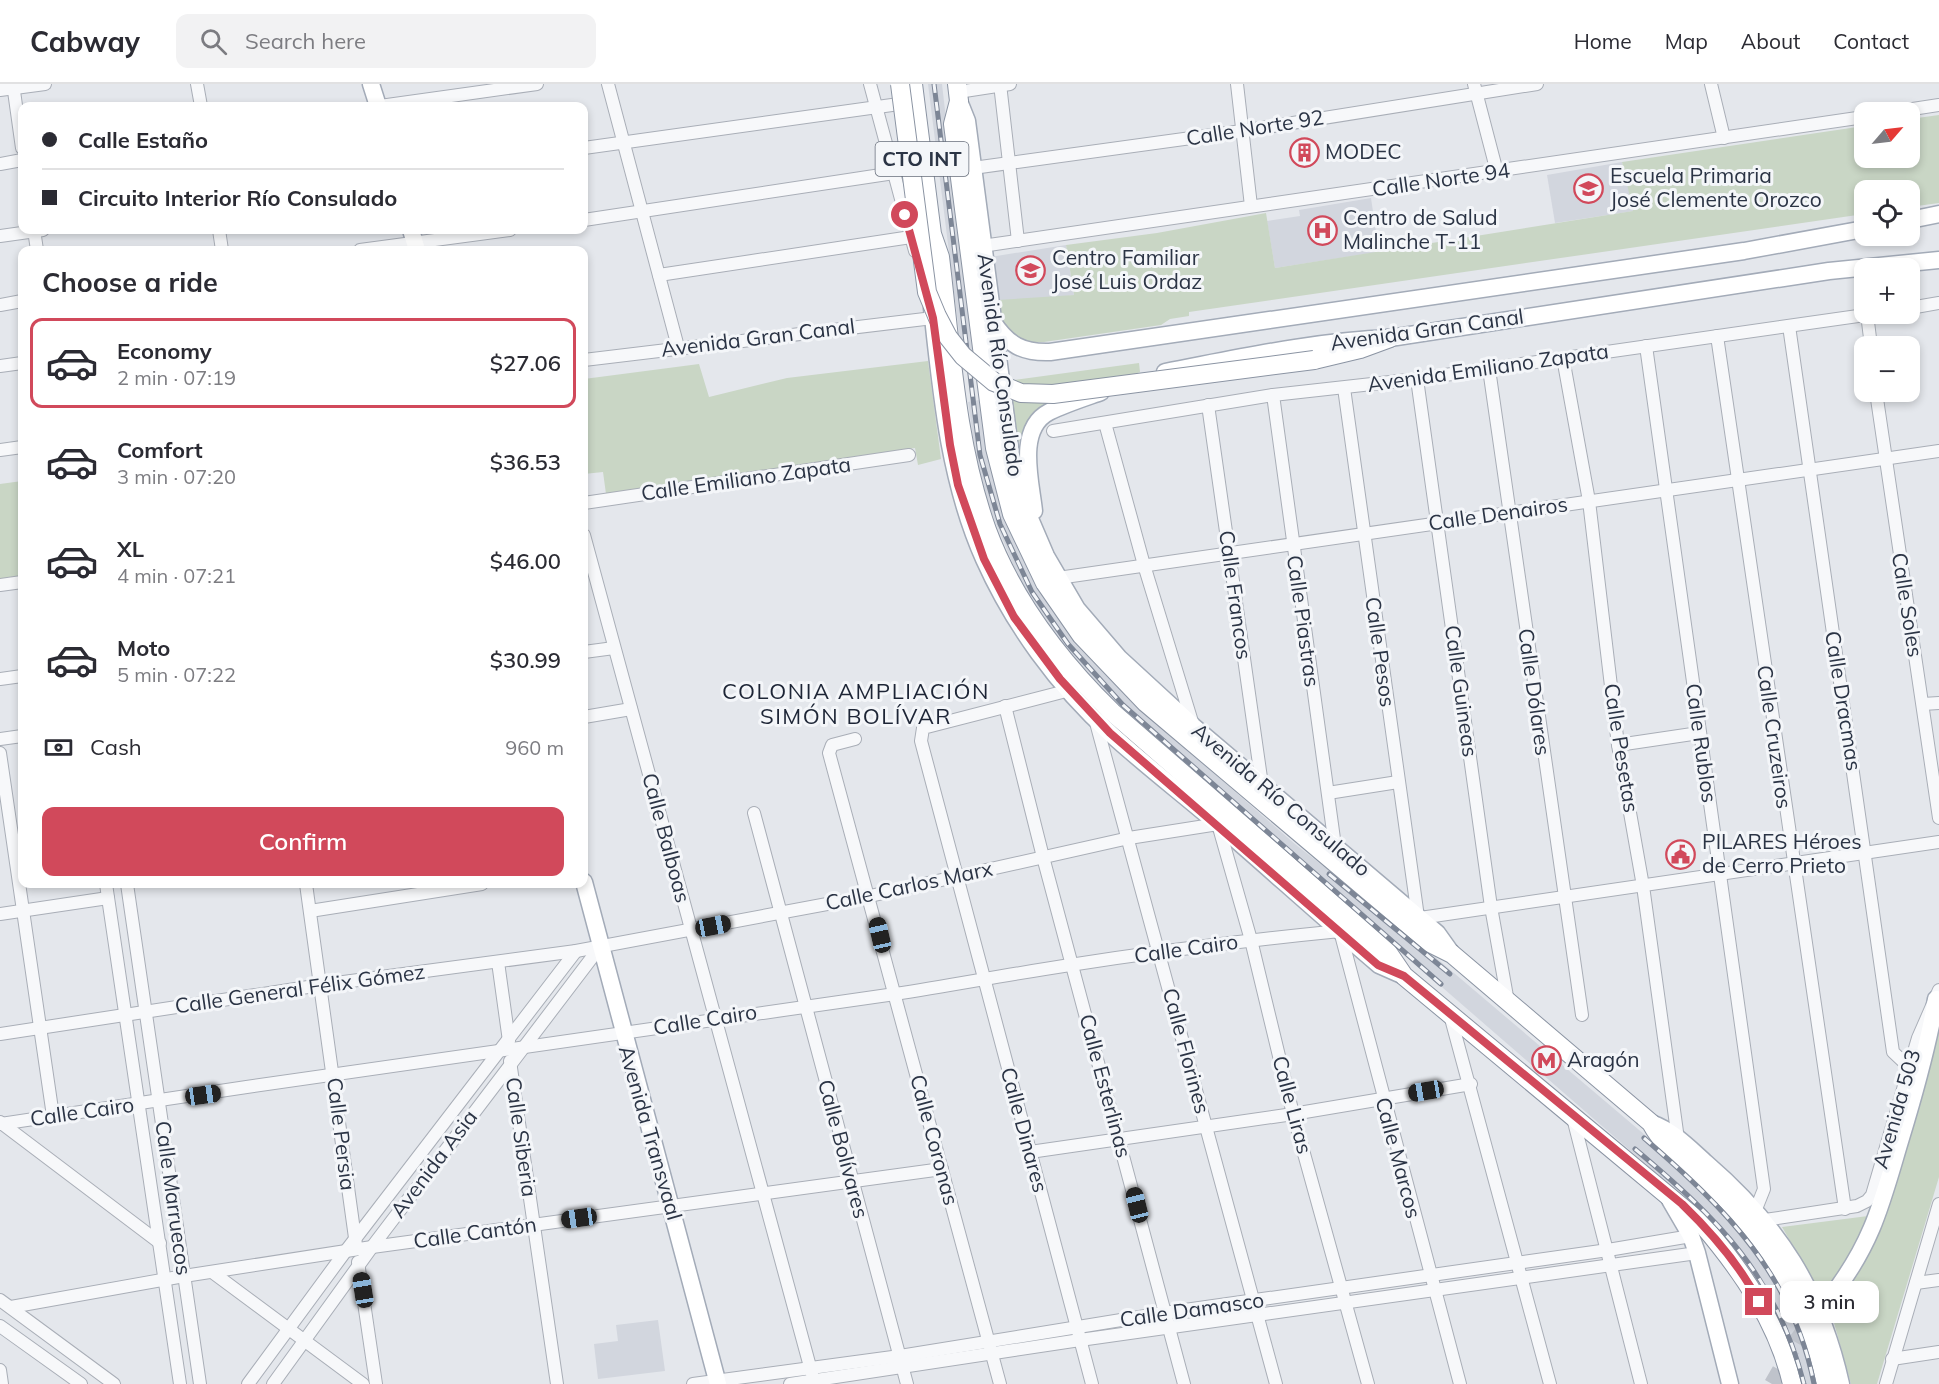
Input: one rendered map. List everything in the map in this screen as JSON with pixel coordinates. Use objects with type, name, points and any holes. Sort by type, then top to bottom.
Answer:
[{"type":"highway","points":[[900,84],[927,292],[948,338],[978,370],[994,382],[1021,393],[1053,394],[1314,360],[1360,349],[1390,338]]},
{"type":"highway","name":"CTO INT","points":[[913,84],[932,234],[940,257],[945,358],[952,404],[987,529],[1009,580],[1059,655],[1112,712],[1387,951],[1404,976],[1572,1113],[1702,1224],[1738,1267],[1779,1345],[1792,1384]]},
{"type":"highway","name":"CTO INT","points":[[958,93],[952,124],[995,398],[995,448],[1012,514],[1045,583],[1081,635],[1114,671],[1185,737],[1430,943],[1452,954]]},
{"type":"highway","name":"Avenida Río Consulado","points":[[1452,954],[1651,1123]]},
{"type":"highway","name":"CTO INT","points":[[1651,1123],[1659,1139],[1740,1214],[1769,1251],[1800,1306],[1826,1384]]},
{"type":"main road","points":[[372,84],[378,102]]},
{"type":"main road","name":"Avenida Río Consulado","points":[[958,93],[967,121],[992,321],[989,353]]},
{"type":"main road","points":[[1920,218],[1939,214]]},
{"type":"main road","name":"Avenida Gran Canal","points":[[992,321],[1001,334],[1016,347],[1050,352],[1744,251],[1854,231]]},
{"type":"main road","name":"CTO INT","points":[[932,234],[927,261],[933,318],[945,358]]},
{"type":"main road","name":"Avenida Gran Canal","points":[[1036,533],[1029,442],[1035,422],[1047,412],[1129,381],[1164,372],[1273,352],[1362,339],[1390,338],[1817,272],[1939,260]]},
{"type":"main road","name":"Avenida Río Consulado","points":[[995,398],[1018,485],[1036,533],[1058,578],[1077,609],[1119,658],[1193,726],[1419,917],[1437,933],[1452,954]]},
{"type":"main road","name":"CTO INT","points":[[952,404],[958,485],[984,559],[1014,617],[1070,690],[1095,718],[1378,965],[1404,976]]},
{"type":"main road","name":"Avenida Transvaal","points":[[585,888],[622,1032],[718,1382]]},
{"type":"main road","points":[[1833,1293],[1860,1256],[1877,1219],[1927,1050],[1937,995]]},
{"type":"main road","name":"Avenida Río Consulado","points":[[1651,1123],[1666,1129],[1678,1139],[1761,1215],[1795,1265],[1814,1302],[1830,1342],[1841,1384]]},
{"type":"main road","name":"CTO INT","points":[[1662,1189],[1691,1236],[1697,1253],[1730,1384]]},
{"type":"street","points":[[0,90],[14,86],[45,84]]},
{"type":"street","points":[[197,84],[200,102]]},
{"type":"street","points":[[408,102],[537,84]]},
{"type":"street","points":[[608,84],[678,347]]},
{"type":"street","points":[[870,84],[933,318]]},
{"type":"street","points":[[958,93],[1003,84],[1008,163],[1018,241]]},
{"type":"street","points":[[1237,84],[1251,206]]},
{"type":"street","name":"Calle Norte 92","points":[[973,168],[1242,131],[1475,88],[1537,84]]},
{"type":"street","points":[[1711,84],[1724,138]]},
{"type":"street","points":[[14,86],[18,117]]},
{"type":"street","points":[[1475,88],[1497,172]]},
{"type":"street","points":[[588,147],[899,104]]},
{"type":"street","points":[[1920,108],[1939,105]]},
{"type":"street","name":"Calle Norte 94","points":[[982,246],[1854,118]]},
{"type":"street","points":[[0,164],[18,161]]},
{"type":"street","points":[[588,219],[894,173]]},
{"type":"street","points":[[0,236],[18,233]]},
{"type":"street","points":[[384,246],[475,234]]},
{"type":"street","points":[[659,275],[911,237]]},
{"type":"street","points":[[0,305],[18,302]]},
{"type":"street","points":[[1920,306],[1939,303]]},
{"type":"street","name":"Avenida Emiliano Zapata","points":[[1053,431],[1273,395],[1417,380],[1854,316]]},
{"type":"street","name":"Avenida Gran Canal","points":[[588,359],[933,318]]},
{"type":"street","name":"Calle Dracmas","points":[[1789,326],[1893,1052],[1910,1068]]},
{"type":"street","name":"Calle Cruzeiros","points":[[1717,336],[1736,480],[1845,1209]]},
{"type":"street","name":"Calle Rublos","points":[[1646,346],[1764,1190],[1761,1215]]},
{"type":"street","name":"Calle Pesetas","points":[[1563,358],[1589,501],[1618,746],[1643,886],[1678,1139]]},
{"type":"street","points":[[0,366],[18,364]]},
{"type":"street","name":"Calle Dólares","points":[[1489,369],[1582,1016]]},
{"type":"street","name":"Calle Guineas","points":[[1417,380],[1491,907],[1508,1002]]},
{"type":"street","name":"Calle Pesos","points":[[1344,388],[1398,782],[1419,917]]},
{"type":"street","name":"Calle Piastras","points":[[1273,395],[1335,846]]},
{"type":"street","name":"Calle Soles","points":[[1877,402],[1939,818]]},
{"type":"street","name":"Calle Francos","points":[[1208,405],[1262,785]]},
{"type":"street","points":[[1106,423],[1144,565],[1193,726]]},
{"type":"street","points":[[0,450],[18,448]]},
{"type":"street","name":"Calle Denairos","points":[[1058,578],[1939,451]]},
{"type":"street","name":"Calle Emiliano Zapata","points":[[588,502],[909,455]]},
{"type":"street","name":"Calle Balboas","points":[[588,551],[813,1378]]},
{"type":"street","points":[[0,585],[18,583]]},
{"type":"street","points":[[588,585],[596,584]]},
{"type":"street","points":[[588,651],[614,648]]},
{"type":"street","points":[[0,679],[18,677]]},
{"type":"street","points":[[1005,706],[1070,690]]},
{"type":"street","points":[[1923,704],[1939,703]]},
{"type":"street","name":"Calle Dinares","points":[[1005,706],[923,728],[921,741],[1092,1384]]},
{"type":"street","name":"Calle Esterlinas","points":[[1005,706],[1043,857],[1184,1384]]},
{"type":"street","points":[[588,716],[630,709]]},
{"type":"street","name":"Calle Florines","points":[[1095,718],[1276,1384]]},
{"type":"street","points":[[1618,746],[1699,733]]},
{"type":"street","points":[[0,739],[18,736]]},
{"type":"street","name":"Calle Coronas","points":[[855,739],[832,745],[829,753],[870,896],[894,994],[1000,1384]]},
{"type":"street","points":[[0,759],[18,872]]},
{"type":"street","points":[[1328,793],[1398,782]]},
{"type":"street","name":"Calle Bolívares","points":[[754,813],[907,1384]]},
{"type":"street","name":"Calle Carlos Marx","points":[[600,947],[870,896],[1129,838],[1218,824]]},
{"type":"street","name":"Calle Liras","points":[[1218,824],[1251,940],[1293,1114],[1368,1384]]},
{"type":"street","points":[[1419,917],[1939,842]]},
{"type":"street","points":[[21,888],[53,1116]]},
{"type":"street","name":"Calle Marruecos","points":[[107,888],[180,1384]]},
{"type":"street","name":"Calle Marruecos","points":[[128,888],[200,1384]]},
{"type":"street","name":"Calle Persia","points":[[307,888],[334,1076],[352,1248],[359,1267],[376,1384]]},
{"type":"street","points":[[310,911],[457,888]]},
{"type":"street","points":[[0,914],[108,898]]},
{"type":"street","name":"Calle Cairo","points":[[1,1123],[334,1076],[714,1018],[894,994],[1073,964],[1251,940],[1340,931]]},
{"type":"street","name":"Calle Marcos","points":[[1340,931],[1382,1099],[1460,1384]]},
{"type":"street","name":"Calle General Félix Gómez","points":[[0,1034],[321,985],[600,947]]},
{"type":"street","name":"Avenida Asia","points":[[248,1384],[352,1248],[510,1050],[600,947]]},
{"type":"street","name":"Avenida Asia","points":[[273,1384],[372,1247],[510,1064],[509,1036],[576,951]]},
{"type":"street","points":[[498,962],[509,1036]]},
{"type":"street","name":"Avenida 503","points":[[1845,1209],[1867,1202],[1872,1195],[1918,1038],[1937,995]]},
{"type":"street","points":[[1450,1014],[1471,1084],[1516,1262],[1550,1384]]},
{"type":"street","name":"Calle Siberia","points":[[510,1064],[557,1384]]},
{"type":"street","points":[[1030,1152],[1293,1114],[1471,1084]]},
{"type":"street","points":[[1572,1113],[1641,1384]]},
{"type":"street","points":[[1,1123],[160,1243]]},
{"type":"street","name":"Calle Cantón","points":[[10,1308],[352,1248],[942,1168]]},
{"type":"street","points":[[1886,1384],[1935,1228],[1939,1204]]},
{"type":"street","points":[[1761,1215],[1845,1209]]},
{"type":"street","name":"Calle Damasco","points":[[990,1348],[1076,1327],[1691,1236]]},
{"type":"street","name":"Calle Damasco","points":[[790,1384],[901,1361],[990,1348],[1169,1329],[1697,1253]]},
{"type":"street","points":[[212,1272],[363,1384]]},
{"type":"street","points":[[1916,1283],[1939,1280]]},
{"type":"street","points":[[0,1299],[114,1384]]},
{"type":"street","points":[[0,1326],[81,1384]]},
{"type":"street","points":[[1893,1359],[1939,1352]]},
{"type":"street","points":[[0,1370],[2,1384]]},
{"type":"street","name":"Calle Damasco","points":[[693,1384],[813,1378]]},
{"type":"shaded area","points":[[928,84],[942,84],[973,355],[962,356]]},
{"type":"shaded area","name":"Escuela Primaria José Clemente Orozco","points":[[1622,162],[1634,211],[1555,223],[1547,175]]},
{"type":"shaded area","name":"Centro de Salud Malinche T-11","points":[[1371,198],[1379,252],[1275,268],[1267,221],[1300,216],[1299,210]]},
{"type":"shaded area","name":"Centro Familiar José Luis Ordaz","points":[[1066,245],[1074,295],[1004,305],[997,300],[990,257]]},
{"type":"shaded area","points":[[979,400],[990,466],[1017,545],[1057,617],[1091,660],[1137,706],[1295,844],[1382,912],[1704,1185],[1766,1259],[1799,1321],[1819,1384],[1799,1384],[1758,1285],[1728,1240],[1701,1212],[1101,691],[1062,645],[1036,609],[1017,574],[987,502],[977,464],[968,402]]},
{"type":"shaded area","points":[[658,1320],[665,1371],[598,1379],[594,1344],[618,1341],[616,1325]]},
{"type":"green space","points":[[1939,115],[1939,203],[1920,206],[1920,180],[1854,180],[1854,215],[1189,312],[1189,316],[1170,319],[1161,325],[1044,342],[1005,342],[997,300],[1074,295],[1066,245],[1157,233],[1266,213],[1275,268],[1633,211],[1622,162],[1854,127],[1854,168],[1920,168],[1920,118]]},
{"type":"green space","points":[[928,361],[941,459],[918,465],[915,448],[606,494],[603,472],[588,474],[588,378],[699,364],[709,397],[787,378]]},
{"type":"green space","points":[[1139,363],[1140,372],[1043,409],[1016,446],[1006,381]]},
{"type":"green space","points":[[18,482],[18,579],[0,581],[0,484]]},
{"type":"green space","points":[[1939,1015],[1939,1177],[1877,1384],[1851,1384],[1831,1312],[1866,1260],[1881,1223]]},
{"type":"green space","points":[[1868,1216],[1851,1256],[1822,1296],[1782,1227]]},
{"type":"tunnel","points":[[1772,1384],[1797,1340],[1833,1294]]},
{"type":"railway","points":[[934,84],[980,455],[1000,524],[1032,592],[1068,644],[1123,705],[1441,984]]},
{"type":"railway","points":[[1329,874],[1450,974]]},
{"type":"railway","points":[[1644,1138],[1702,1191],[1752,1246],[1790,1309],[1804,1345],[1814,1384]]},
{"type":"railway","points":[[1635,1149],[1718,1225],[1740,1252],[1760,1280],[1777,1311],[1792,1345],[1804,1384]]},
{"type":"place","name":"MODEC","points":[[1304,152]]},
{"type":"place","name":"Escuela Primaria José Clemente Orozco","points":[[1589,188]]},
{"type":"place","name":"Centro de Salud Malinche T-11","points":[[1322,230]]},
{"type":"place","name":"Centro Familiar José Luis Ordaz","points":[[1031,270]]},
{"type":"place","name":"PILARES Héroes de Cerro Prieto","points":[[1681,854]]},
{"type":"place","name":"Aragón","points":[[1546,1060]]},
{"type":"district","name":"COLONIA AMPLIACIÓN SIMÓN BOLÍVAR","points":[[856,704]]},
{"type":"route","points":[[905,215],[933,318],[950,445],[964,507],[974,536],[1002,596],[1014,617],[1060,679],[1110,733],[1218,824],[1378,965],[1404,976],[1682,1204],[1738,1267],[1759,1302]]}]
